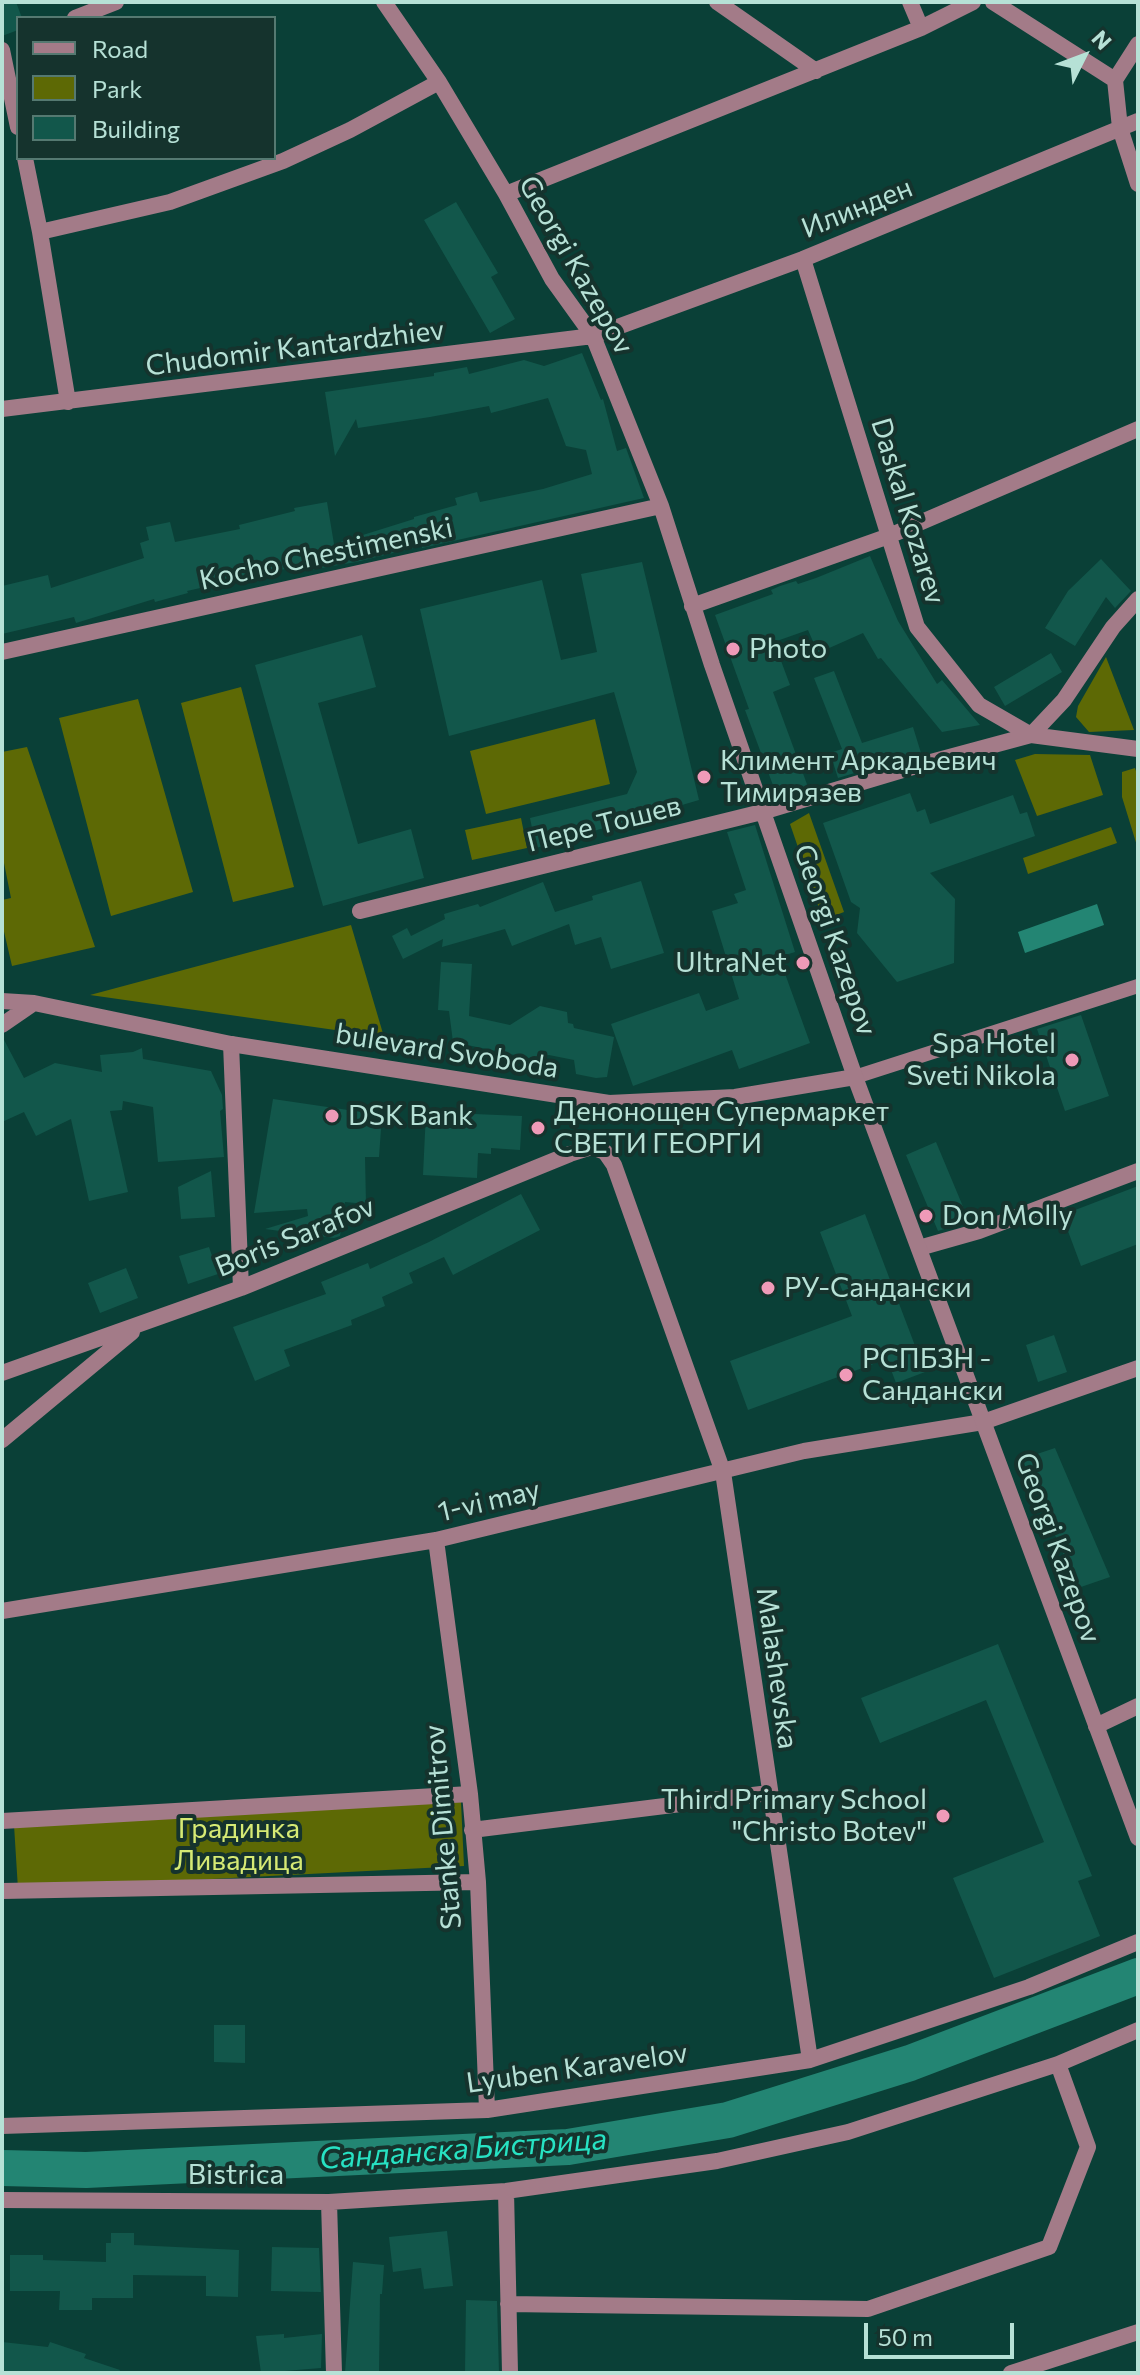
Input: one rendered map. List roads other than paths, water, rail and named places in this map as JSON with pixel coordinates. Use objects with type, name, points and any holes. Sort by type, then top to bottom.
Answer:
[{"type":"street","points":[[80,16],[116,2]]},
{"type":"street","name":"Georgi Kazepov","points":[[384,2],[439,82],[552,279],[593,336],[661,506],[692,606],[855,1077],[1138,1838]]},
{"type":"street","points":[[717,2],[816,71]]},
{"type":"street","points":[[910,2],[921,28]]},
{"type":"street","points":[[506,194],[921,28],[973,2]]},
{"type":"street","points":[[993,2],[1115,80]]},
{"type":"street","points":[[1138,44],[1115,80],[1120,128],[1138,184]]},
{"type":"street","points":[[2,50],[16,117]]},
{"type":"street","points":[[40,232],[170,202],[283,161],[350,130],[439,82]]},
{"type":"street","name":"Илинден","points":[[593,336],[803,259],[1138,121]]},
{"type":"street","points":[[25,160],[68,402]]},
{"type":"street","name":"Daskal Kozarev","points":[[803,259],[917,627],[979,705],[1031,735]]},
{"type":"street","name":"Chudomir Kantardzhiev","points":[[2,409],[593,336]]},
{"type":"street","points":[[692,606],[889,536],[1138,429]]},
{"type":"street","name":"Kocho Chestimenski","points":[[2,652],[661,506]]},
{"type":"street","points":[[1031,735],[1064,700],[1113,627],[1138,599]]},
{"type":"street","name":"Пере Тошев","points":[[360,911],[762,812],[1031,735],[1138,749]]},
{"type":"street","points":[[855,1077],[1138,986]]},
{"type":"street","name":"bulevard Svoboda","points":[[2,1001],[34,1003],[231,1044],[609,1103],[735,1097],[855,1077]]},
{"type":"street","points":[[2,1025],[34,1003]]},
{"type":"street","points":[[231,1044],[241,1288]]},
{"type":"street","name":"Boris Sarafov","points":[[2,1373],[241,1288],[570,1154],[592,1147],[605,1152]]},
{"type":"street","name":"Malashevska","points":[[605,1152],[619,1179],[723,1472],[810,2060]]},
{"type":"street","points":[[919,1248],[979,1231],[1138,1171]]},
{"type":"street","points":[[2,1440],[139,1325]]},
{"type":"street","name":"1-vi may","points":[[2,1611],[436,1540],[804,1451],[983,1422],[1138,1368]]},
{"type":"street","name":"Stanke Dimitrov","points":[[436,1540],[470,1794],[478,1882],[487,2110]]},
{"type":"street","points":[[1096,1726],[1138,1706]]},
{"type":"street","points":[[472,1830],[769,1793]]},
{"type":"street","points":[[2,1821],[470,1794]]},
{"type":"street","points":[[2,1891],[478,1882]]},
{"type":"street","name":"Lyuben Karavelov","points":[[2,2126],[487,2110],[810,2060],[1029,1987],[1138,1942]]},
{"type":"street","name":"Bistrica","points":[[2,2200],[329,2202],[506,2191],[717,2161],[848,2132],[1058,2064],[1138,2030]]},
{"type":"street","points":[[508,2304],[868,2309],[1049,2247],[1088,2147],[1058,2064]]},
{"type":"street","points":[[506,2191],[510,2373]]},
{"type":"street","points":[[329,2202],[334,2373]]},
{"type":"street","points":[[1011,2373],[1138,2332]]},
{"type":"waterway","name":"Санданска Бистрица","points":[[2,2168],[86,2170],[568,2147],[728,2120],[910,2063],[1138,1976]]},
{"type":"place","name":"Photo","points":[[733,649]]},
{"type":"place","name":"Климент Аркадьевич Тимирязев","points":[[704,777]]},
{"type":"place","name":"UltraNet","points":[[803,963]]},
{"type":"place","name":"Spa Hotel Sveti Nikola","points":[[1072,1060]]},
{"type":"place","name":"DSK Bank","points":[[332,1116]]},
{"type":"place","name":"Денонощен Супермаркет СВЕТИ ГЕОРГИ","points":[[538,1128]]},
{"type":"place","name":"Don Molly","points":[[926,1216]]},
{"type":"place","name":"РУ-Сандански","points":[[768,1288]]},
{"type":"place","name":"РСПБЗН - Сандански","points":[[846,1375]]},
{"type":"place","name":"Third Primary School \"Christo Botev\"","points":[[943,1816]]},
{"type":"park label","name":"Градинка Ливадица","points":[[239,1845]]}]
